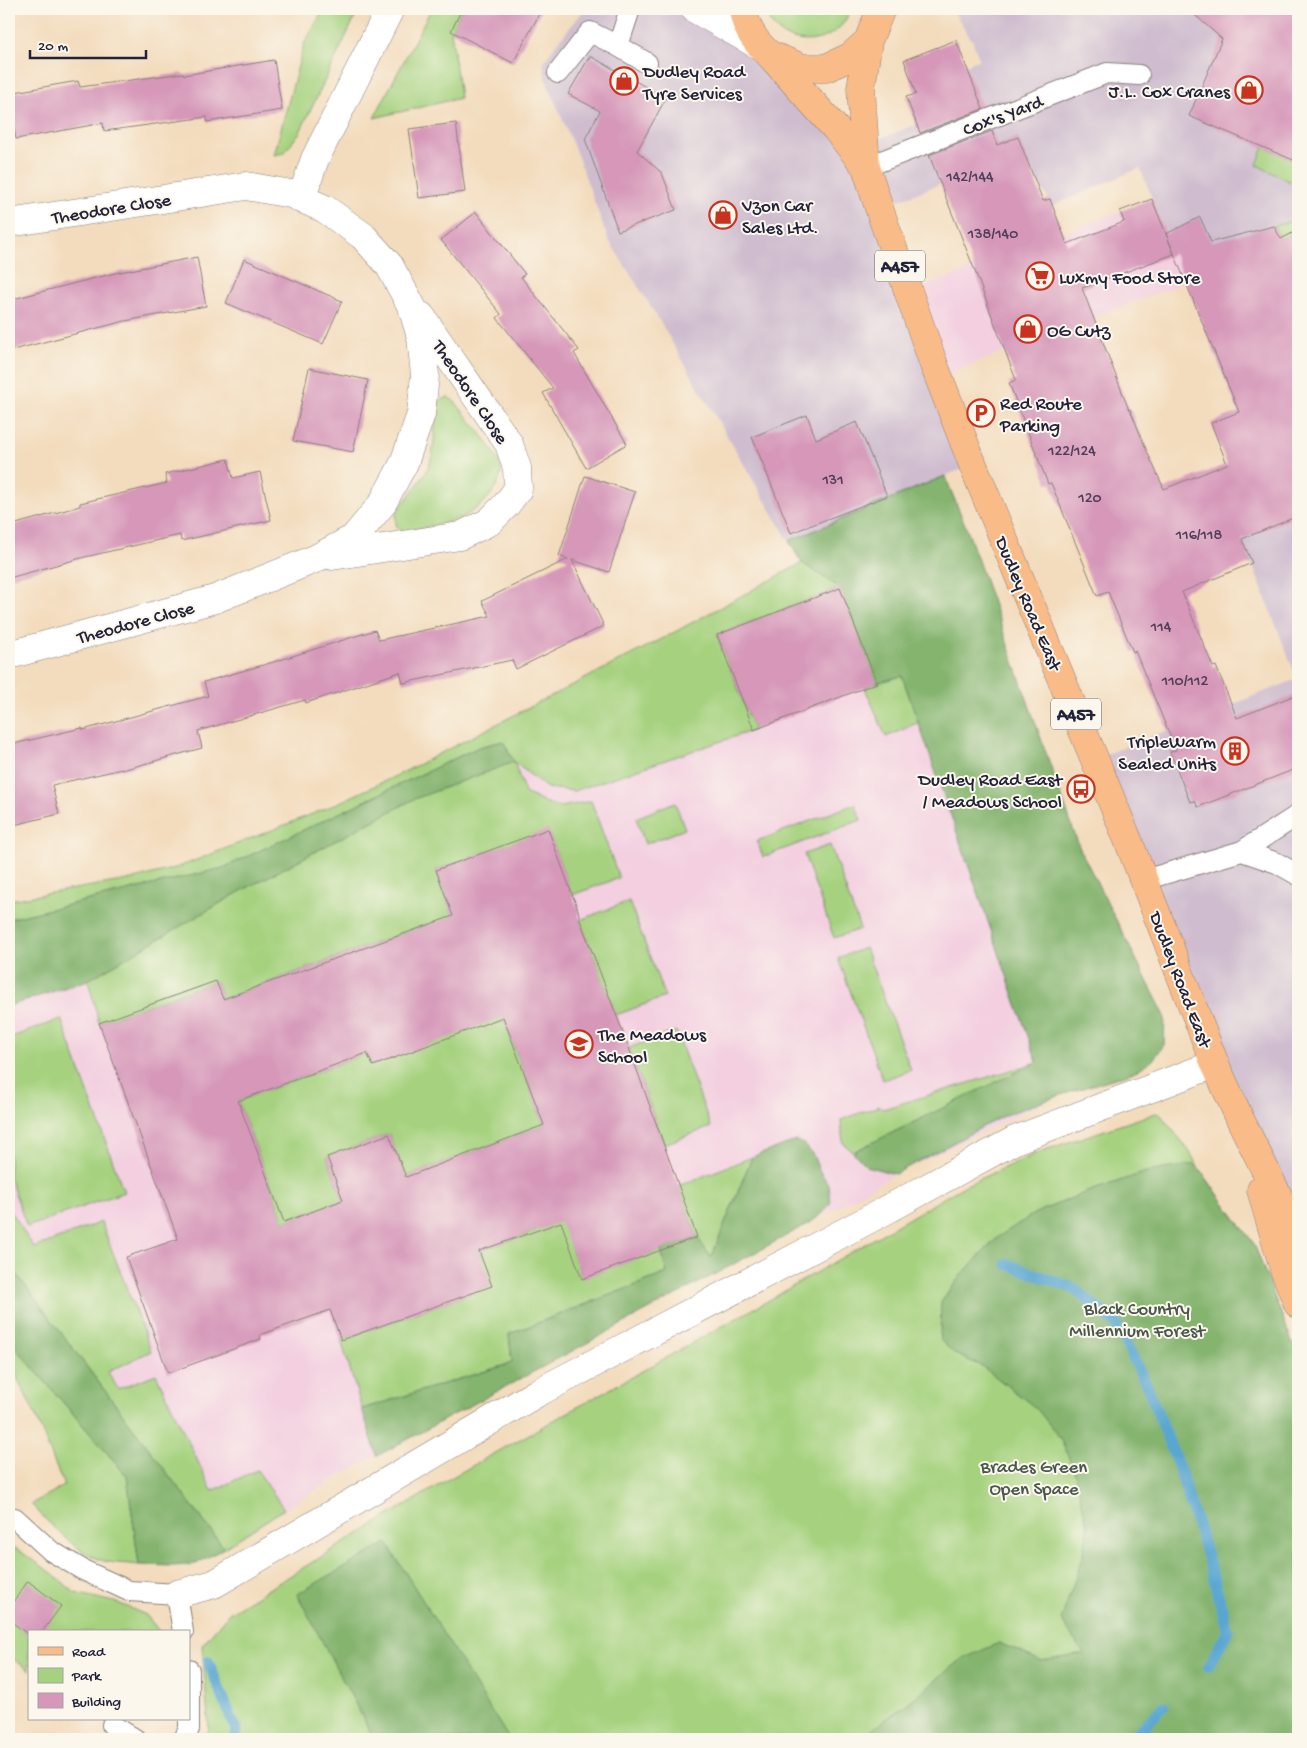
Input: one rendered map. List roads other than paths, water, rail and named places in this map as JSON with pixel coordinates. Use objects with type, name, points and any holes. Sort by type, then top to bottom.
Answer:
[{"type":"main road","name":"Dudley Road East","points":[[743,9],[743,14],[753,37],[836,129],[866,167]]},
{"type":"main road","name":"Dudley Road East","points":[[874,27],[861,88],[866,167],[934,365],[973,465],[1144,880],[1215,1064],[1298,1236]]},
{"type":"main road","points":[[765,51],[802,68],[826,68],[850,57],[874,27]]},
{"type":"main road","name":"Dudley Road East","points":[[1240,1119],[1284,1269],[1298,1304]]},
{"type":"street","points":[[301,199],[315,159],[390,9]]},
{"type":"street","points":[[695,9],[765,51]]},
{"type":"street","points":[[874,27],[894,9]]},
{"type":"street","name":"Theodore Close","points":[[9,223],[246,186],[291,194],[325,208],[363,236],[389,265],[412,307],[421,337],[425,375],[421,414],[404,463],[382,504],[354,538],[315,559],[215,599],[9,655]]},
{"type":"street","name":"Theodore Close","points":[[315,559],[460,536],[489,522],[506,505],[518,489],[517,468],[509,444],[403,289]]},
{"type":"street","points":[[177,1594],[214,1584],[537,1393],[888,1209],[1015,1140],[1215,1064]]},
{"type":"lane","points":[[618,46],[630,9]]},
{"type":"lane","points":[[558,73],[590,32],[647,63]]},
{"type":"lane","name":"Cox's Yard","points":[[866,167],[1107,73],[1139,75]]},
{"type":"lane","points":[[1144,880],[1242,851],[1298,815]]},
{"type":"lane","points":[[1242,851],[1277,863],[1298,876]]},
{"type":"lane","points":[[15,1518],[51,1551],[83,1570],[129,1590],[177,1594],[183,1630]]},
{"type":"lane","points":[[184,1739],[189,1729],[189,1720]]},
{"type":"lane","points":[[112,1724],[136,1739]]},
{"type":"waterway","points":[[1007,1264],[1075,1289],[1116,1324],[1148,1388],[1178,1465],[1209,1562],[1228,1631],[1208,1666]]},
{"type":"waterway","points":[[208,1661],[237,1732],[235,1739]]},
{"type":"waterway","points":[[1131,1739],[1164,1706]]},
{"type":"place","name":"Dudley Road Tyre Services","points":[[624,81]]},
{"type":"place","name":"J.L. Cox Cranes","points":[[1249,90]]},
{"type":"place","name":"Vzon Car Sales Ltd.","points":[[723,215]]},
{"type":"place","name":"Luxmy Food Store","points":[[1040,276]]},
{"type":"place","name":"OG Cutz","points":[[1028,329]]},
{"type":"place","name":"Red Route Parking","points":[[981,413]]},
{"type":"place","name":"TripleWarm Sealed Units","points":[[1235,751]]},
{"type":"place","name":"Dudley Road East / Meadows School","points":[[1081,789]]},
{"type":"place","name":"The Meadows School","points":[[579,1044]]},
{"type":"park label","name":"Black Country Millennium Forest","points":[[1137,1318]]},
{"type":"park label","name":"Brades Green Open Space","points":[[1034,1476]]}]
